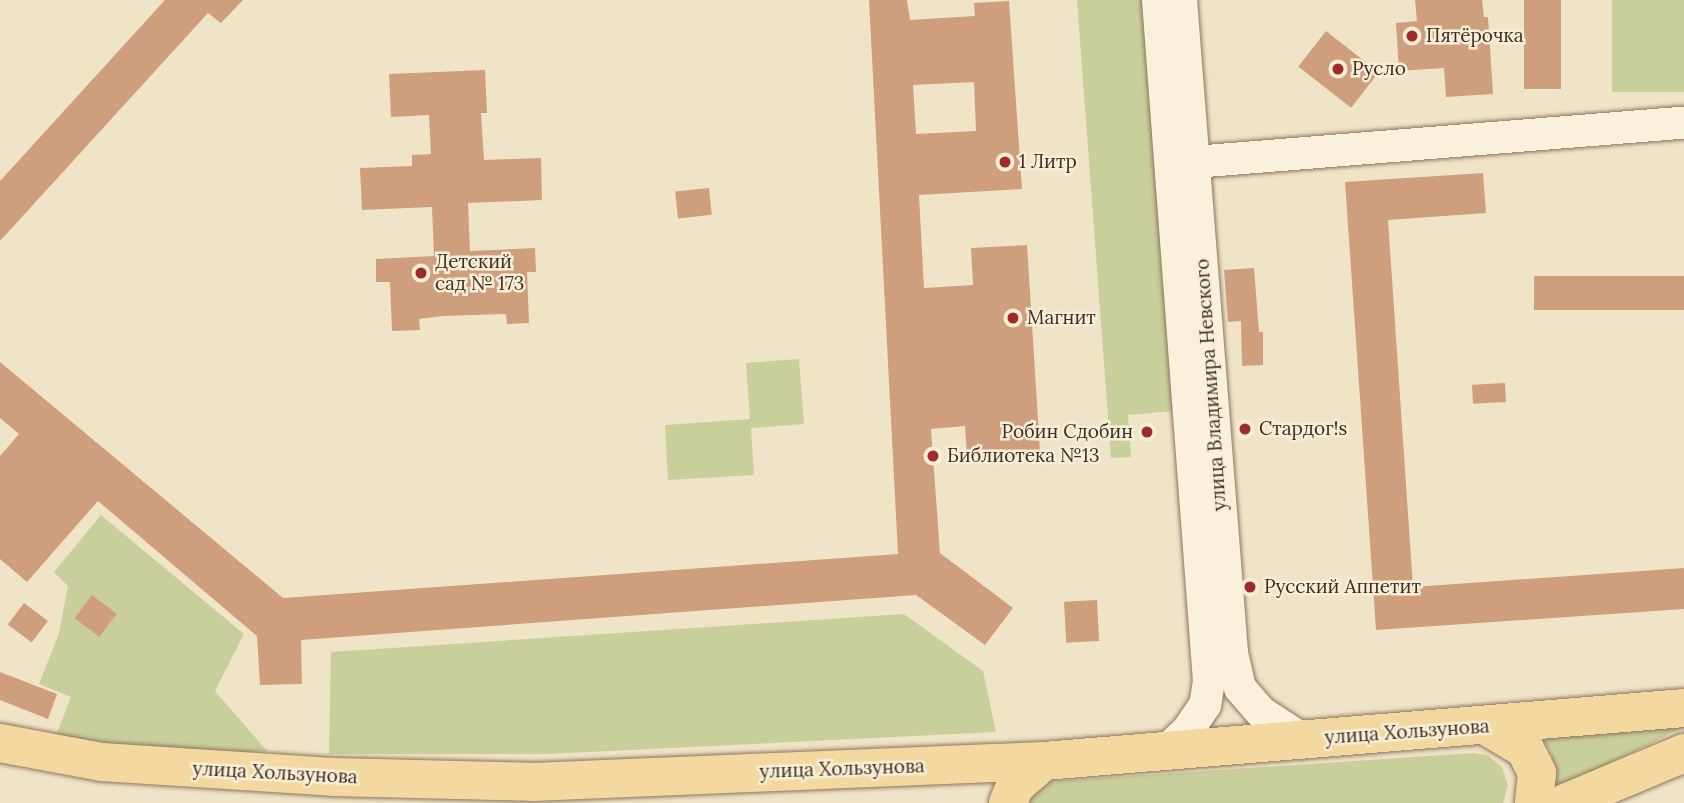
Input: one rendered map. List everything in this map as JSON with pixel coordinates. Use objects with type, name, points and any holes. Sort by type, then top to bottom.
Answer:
[{"type":"main road","name":"улица Хользунова","points":[[0,743],[102,762],[333,777],[532,782],[656,790],[1488,727],[1684,708]]},
{"type":"main road","points":[[1488,727],[1525,749],[1537,773],[1534,803]]},
{"type":"main road","points":[[1565,803],[1684,753]]},
{"type":"main road","points":[[1007,803],[1015,786],[1044,761]]},
{"type":"main road","name":"улица Хользунова","points":[[0,764],[98,783],[472,803]]},
{"type":"street","name":"улица Владимира Невского","points":[[1158,0],[1209,681],[1205,705],[1189,729],[1167,750]]},
{"type":"street","name":"улица Владимира Невского","points":[[1181,0],[1232,653],[1240,688],[1262,713],[1302,739]]},
{"type":"street","points":[[1194,162],[1684,123]]},
{"type":"green space","points":[[1077,0],[1143,0],[1173,411],[1128,415],[1131,457],[1111,458]]},
{"type":"green space","points":[[1612,0],[1684,0],[1684,92],[1612,92]]},
{"type":"green space","points":[[799,359],[804,424],[751,428],[754,475],[668,480],[665,425],[750,419],[746,363]]},
{"type":"green space","points":[[101,515],[244,634],[215,691],[267,751],[207,755],[55,738],[71,697],[39,684],[59,633],[68,586],[54,572]]},
{"type":"green space","points":[[904,614],[983,671],[996,732],[548,754],[329,754],[331,652]]},
{"type":"green space","points":[[1684,727],[1549,793],[1554,775],[1552,754],[1541,735]]},
{"type":"green space","points":[[1474,753],[1487,755],[1502,767],[1508,786],[1503,803],[1026,803],[1046,783],[1055,781]]},
{"type":"building","points":[[165,0],[243,0],[221,23],[208,13],[0,241],[0,181]]},
{"type":"building","points":[[869,0],[907,0],[910,20],[975,16],[974,3],[1009,1],[1022,189],[919,195],[924,288],[973,285],[971,248],[1027,245],[1040,451],[967,457],[965,426],[931,429],[940,553],[1013,608],[985,645],[916,595],[301,640],[302,684],[260,685],[257,636],[98,501],[27,582],[0,559],[0,456],[19,434],[0,418],[0,362],[283,598],[898,554]],"holes":[[[974,82],[976,131],[916,134],[913,85]]]},
{"type":"building","points":[[1415,0],[1482,0],[1484,17],[1488,17],[1493,94],[1446,97],[1444,68],[1399,71],[1396,23],[1417,21]]},
{"type":"building","points":[[1524,0],[1561,0],[1561,89],[1524,89]]},
{"type":"building","name":"Русло","points":[[1326,31],[1379,72],[1351,108],[1298,66]]},
{"type":"building","points":[[485,70],[487,113],[481,113],[484,160],[541,158],[542,200],[468,203],[470,251],[535,248],[536,272],[527,272],[529,323],[507,324],[506,314],[442,316],[419,319],[420,330],[392,331],[390,282],[376,282],[376,259],[434,256],[432,207],[362,210],[360,168],[412,166],[412,155],[431,154],[429,115],[391,117],[389,74]]},
{"type":"building","points":[[1483,173],[1486,213],[1388,220],[1413,587],[1684,568],[1684,609],[1376,630],[1345,182]]},
{"type":"building","points":[[709,188],[712,215],[678,218],[675,192]]},
{"type":"building","points":[[1254,268],[1259,332],[1263,332],[1263,365],[1242,366],[1241,321],[1228,322],[1224,270]]},
{"type":"building","points":[[1534,276],[1684,276],[1684,310],[1534,310]]},
{"type":"building","points":[[1505,383],[1506,402],[1473,404],[1472,385]]},
{"type":"building","points":[[92,595],[117,614],[99,637],[75,618]]},
{"type":"building","points":[[1097,600],[1099,641],[1066,643],[1064,602]]},
{"type":"building","points":[[24,603],[48,621],[32,643],[8,625]]},
{"type":"building","points":[[0,672],[57,694],[48,719],[0,700]]},
{"type":"place","name":"Пятёрочка","points":[[1412,36]]},
{"type":"place","name":"Русло","points":[[1338,69]]},
{"type":"place","name":"1 Литр","points":[[1005,162]]},
{"type":"place","name":"Детский сад № 173","points":[[421,273]]},
{"type":"place","name":"Магнит","points":[[1013,318]]},
{"type":"place","name":"Стардог!s","points":[[1245,429]]},
{"type":"place","name":"Робин Сдобин","points":[[1147,432]]},
{"type":"place","name":"Библиотека №13","points":[[933,456]]},
{"type":"place","name":"Русский Аппетит","points":[[1250,587]]}]
